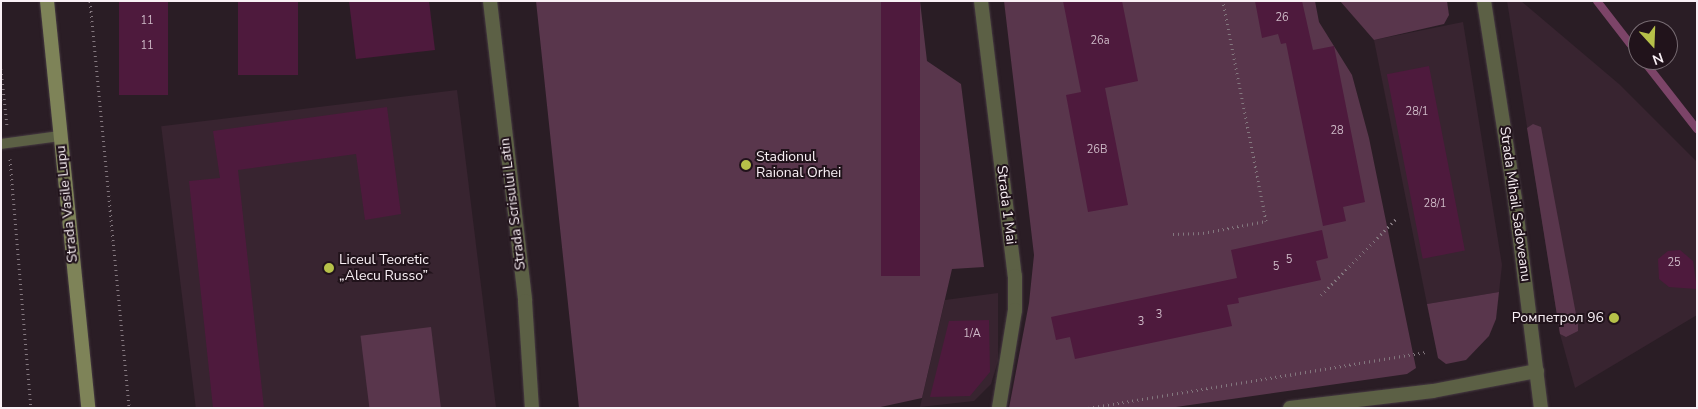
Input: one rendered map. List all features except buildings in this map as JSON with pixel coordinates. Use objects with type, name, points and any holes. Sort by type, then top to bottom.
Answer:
[{"type":"main road","name":"Strada Vasile Lupu","points":[[47,1],[88,408]]},
{"type":"street","name":"Strada Scrisului Latin","points":[[490,1],[525,301],[532,408]]},
{"type":"street","name":"Strada 1 Mai","points":[[981,1],[1015,276],[1015,310],[999,408]]},
{"type":"street","name":"Strada Mihail Sadoveanu","points":[[1484,1],[1515,200],[1541,408]]},
{"type":"street","points":[[1290,408],[1433,391],[1537,371]]},
{"type":"lane","points":[[5,144],[60,136]]},
{"type":"path","points":[[90,1],[129,408]]},
{"type":"path","points":[[1173,234],[1202,233],[1266,221],[1223,1]]},
{"type":"path","points":[[1,69],[5,144],[31,408]]},
{"type":"path","points":[[1321,294],[1396,219]]},
{"type":"path","points":[[1088,408],[1427,352]]},
{"type":"shaded area","name":"Stadionul Raional Orhei","points":[[536,1],[920,1],[927,61],[961,84],[984,267],[952,269],[922,398],[876,408],[579,408]]},
{"type":"shaded area","points":[[1004,1],[1315,1],[1319,22],[1352,75],[1369,138],[1416,368],[1407,374],[1169,408],[1009,408],[1029,303],[1034,255]]},
{"type":"shaded area","points":[[1340,1],[1447,1],[1449,15],[1444,24],[1374,40]]},
{"type":"shaded area","points":[[1507,1],[1521,1],[1619,84],[1697,162],[1697,315],[1575,388],[1560,334]]},
{"type":"shaded area","points":[[1463,22],[1502,265],[1499,292],[1427,304],[1374,40]]},
{"type":"shaded area","name":"Liceul Teoretic „Alecu Russo”","points":[[457,90],[496,408],[196,408],[161,126]]},
{"type":"shaded area","points":[[1533,124],[1541,127],[1578,325],[1578,331],[1566,337],[1560,334],[1527,128]]},
{"type":"shaded area","points":[[1499,292],[1496,319],[1489,336],[1466,360],[1446,364],[1438,358],[1427,304]]},
{"type":"shaded area","points":[[998,293],[998,361],[991,384],[974,401],[920,407],[945,300]]},
{"type":"shaded area","points":[[431,327],[441,408],[369,408],[361,336]]},
{"type":"waterway","points":[[1597,1],[1628,41]]},
{"type":"waterway","points":[[1651,70],[1697,129]]},
{"type":"place","name":"Stadionul Raional Orhei","points":[[746,165]]},
{"type":"place","name":"Liceul Teoretic „Alecu Russo”","points":[[329,268]]},
{"type":"place","name":"Ромпетрол 96","points":[[1614,318]]}]
